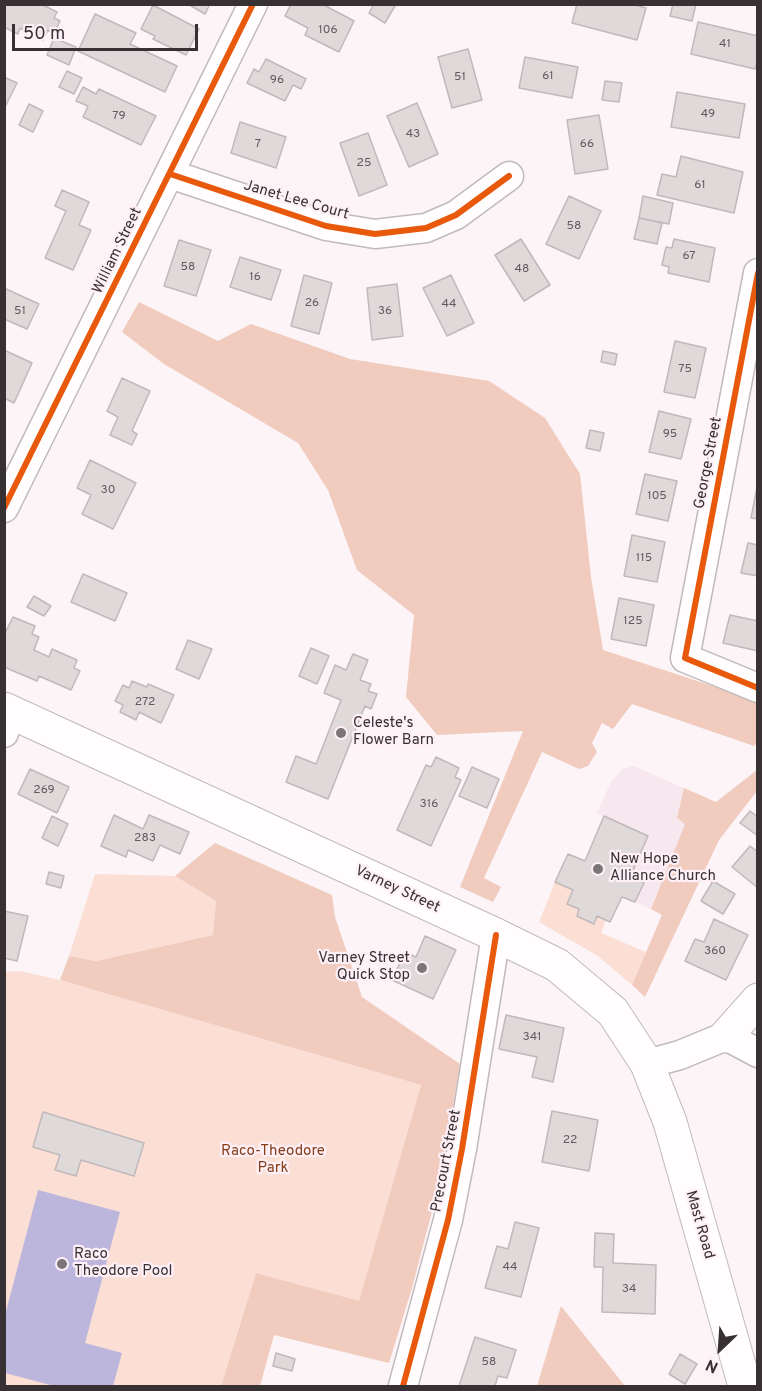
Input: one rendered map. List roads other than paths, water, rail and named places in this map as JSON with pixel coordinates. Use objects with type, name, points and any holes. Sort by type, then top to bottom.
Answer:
[{"type":"main road","name":"Varney Street","points":[[6,718],[496,935],[556,965],[613,1012],[647,1064]]},
{"type":"main road","points":[[726,1036],[758,1000]]},
{"type":"main road","name":"Mast Road","points":[[647,1064],[669,1122],[745,1386]]},
{"type":"street","name":"William Street","points":[[4,508],[254,4]]},
{"type":"street","name":"Janet Lee Court","points":[[170,174],[326,226],[375,234],[426,228],[456,215],[509,176]]},
{"type":"street","name":"George Street","points":[[758,273],[685,658],[758,688]]},
{"type":"street","name":"Precourt Street","points":[[403,1386],[452,1200],[496,935]]},
{"type":"street","points":[[647,1064],[680,1055],[726,1036],[758,1053]]},
{"type":"place","name":"Celeste's Flower Barn","points":[[341,733]]},
{"type":"place","name":"New Hope Alliance Church","points":[[598,869]]},
{"type":"place","name":"Varney Street Quick Stop","points":[[422,968]]},
{"type":"place","name":"Raco Theodore Pool","points":[[62,1264]]},
{"type":"park label","name":"Raco-Theodore Park","points":[[273,1160]]}]
